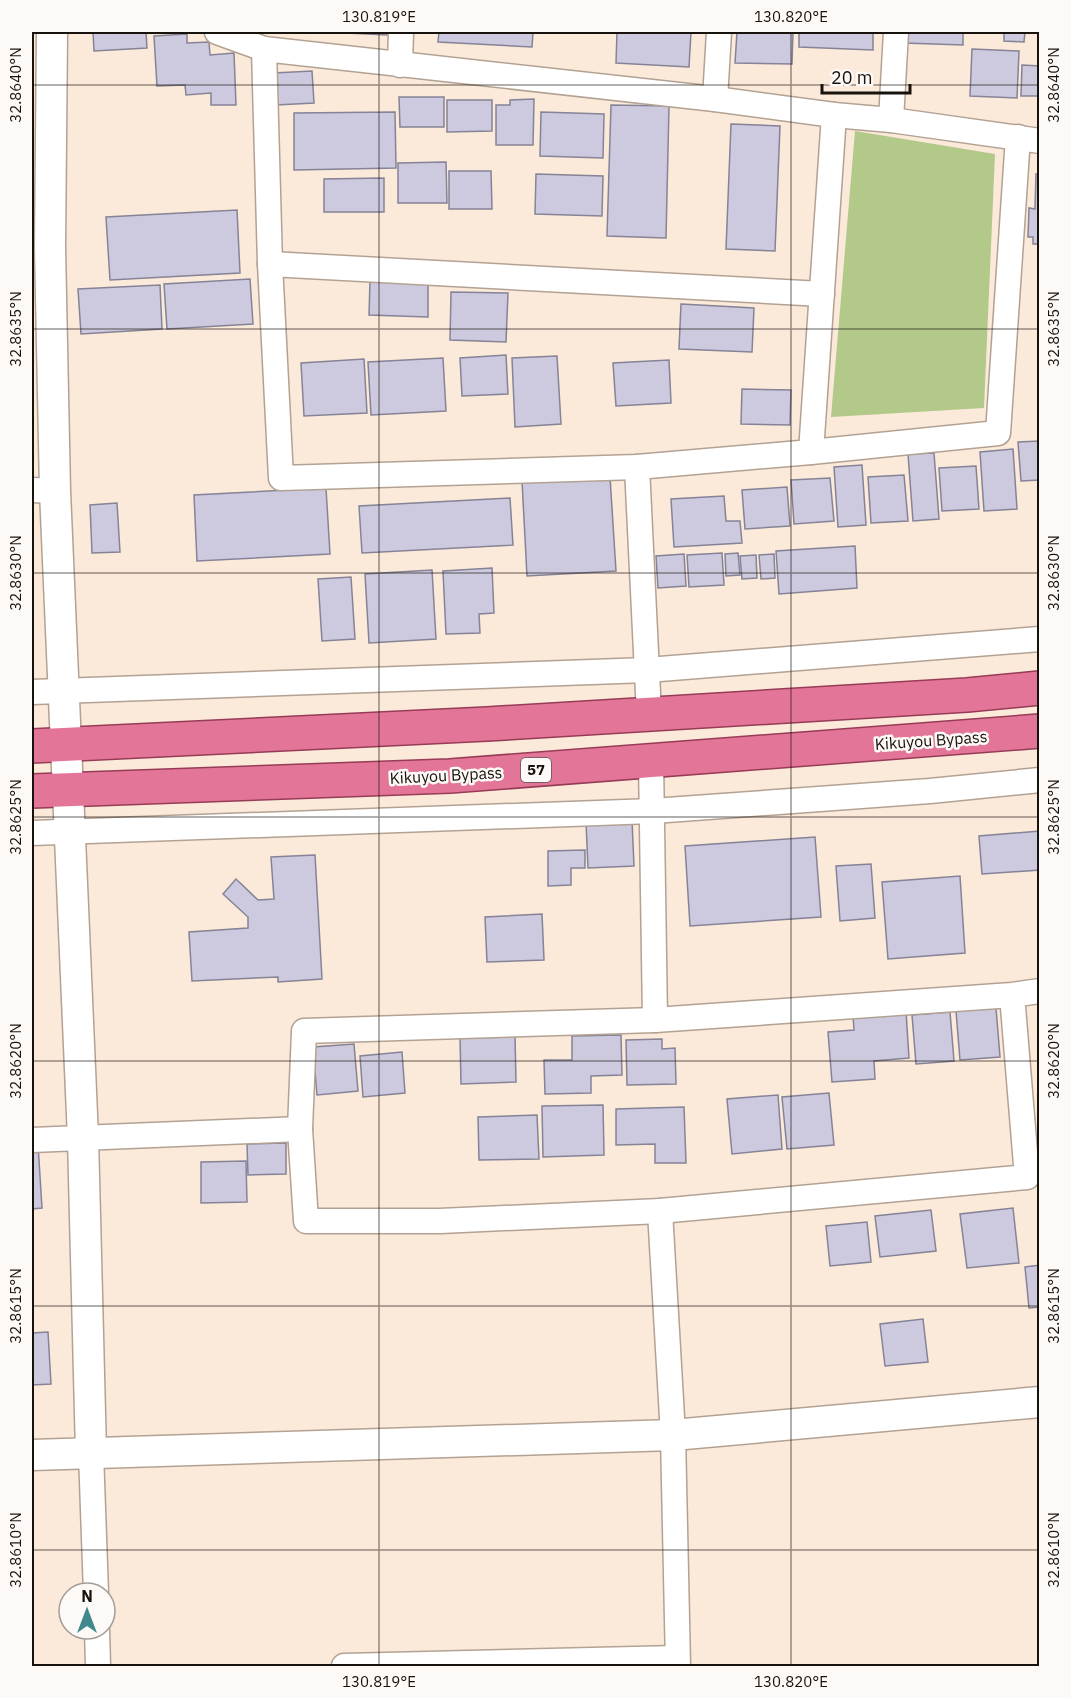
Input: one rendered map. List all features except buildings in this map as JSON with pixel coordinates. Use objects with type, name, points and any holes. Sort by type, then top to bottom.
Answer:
[{"type":"highway","points":[[32,746],[487,724],[968,695],[1040,688]]},
{"type":"highway","name":"Kikuyou Bypass","points":[[32,791],[450,776],[1040,731]]},
{"type":"street","points":[[52,32],[50,247],[43,490],[66,744],[83,1138],[96,1581]]},
{"type":"street","points":[[217,32],[264,49],[715,99],[1029,139],[998,433],[637,467],[281,478],[270,264],[264,49]]},
{"type":"street","points":[[400,65],[401,32]]},
{"type":"street","points":[[715,99],[719,32]]},
{"type":"street","points":[[891,120],[896,32]]},
{"type":"street","points":[[811,452],[834,115]]},
{"type":"street","points":[[270,264],[822,294]]},
{"type":"street","points":[[637,467],[649,714]]},
{"type":"street","points":[[32,692],[647,670],[1040,639]]},
{"type":"street","points":[[651,761],[655,1020]]},
{"type":"street","points":[[32,833],[653,810],[1040,780]]},
{"type":"street","points":[[1012,995],[1027,1177],[660,1211],[440,1221],[306,1221],[300,1129],[304,1031],[655,1020],[1040,992]]},
{"type":"street","points":[[32,1140],[300,1129]]},
{"type":"street","points":[[344,1666],[678,1662],[673,1435],[660,1211]]},
{"type":"street","points":[[32,1455],[673,1435],[1040,1402]]},
{"type":"street","points":[[97,1641],[98,1666]]},
{"type":"green space","points":[[855,131],[995,154],[984,408],[831,417]]}]
